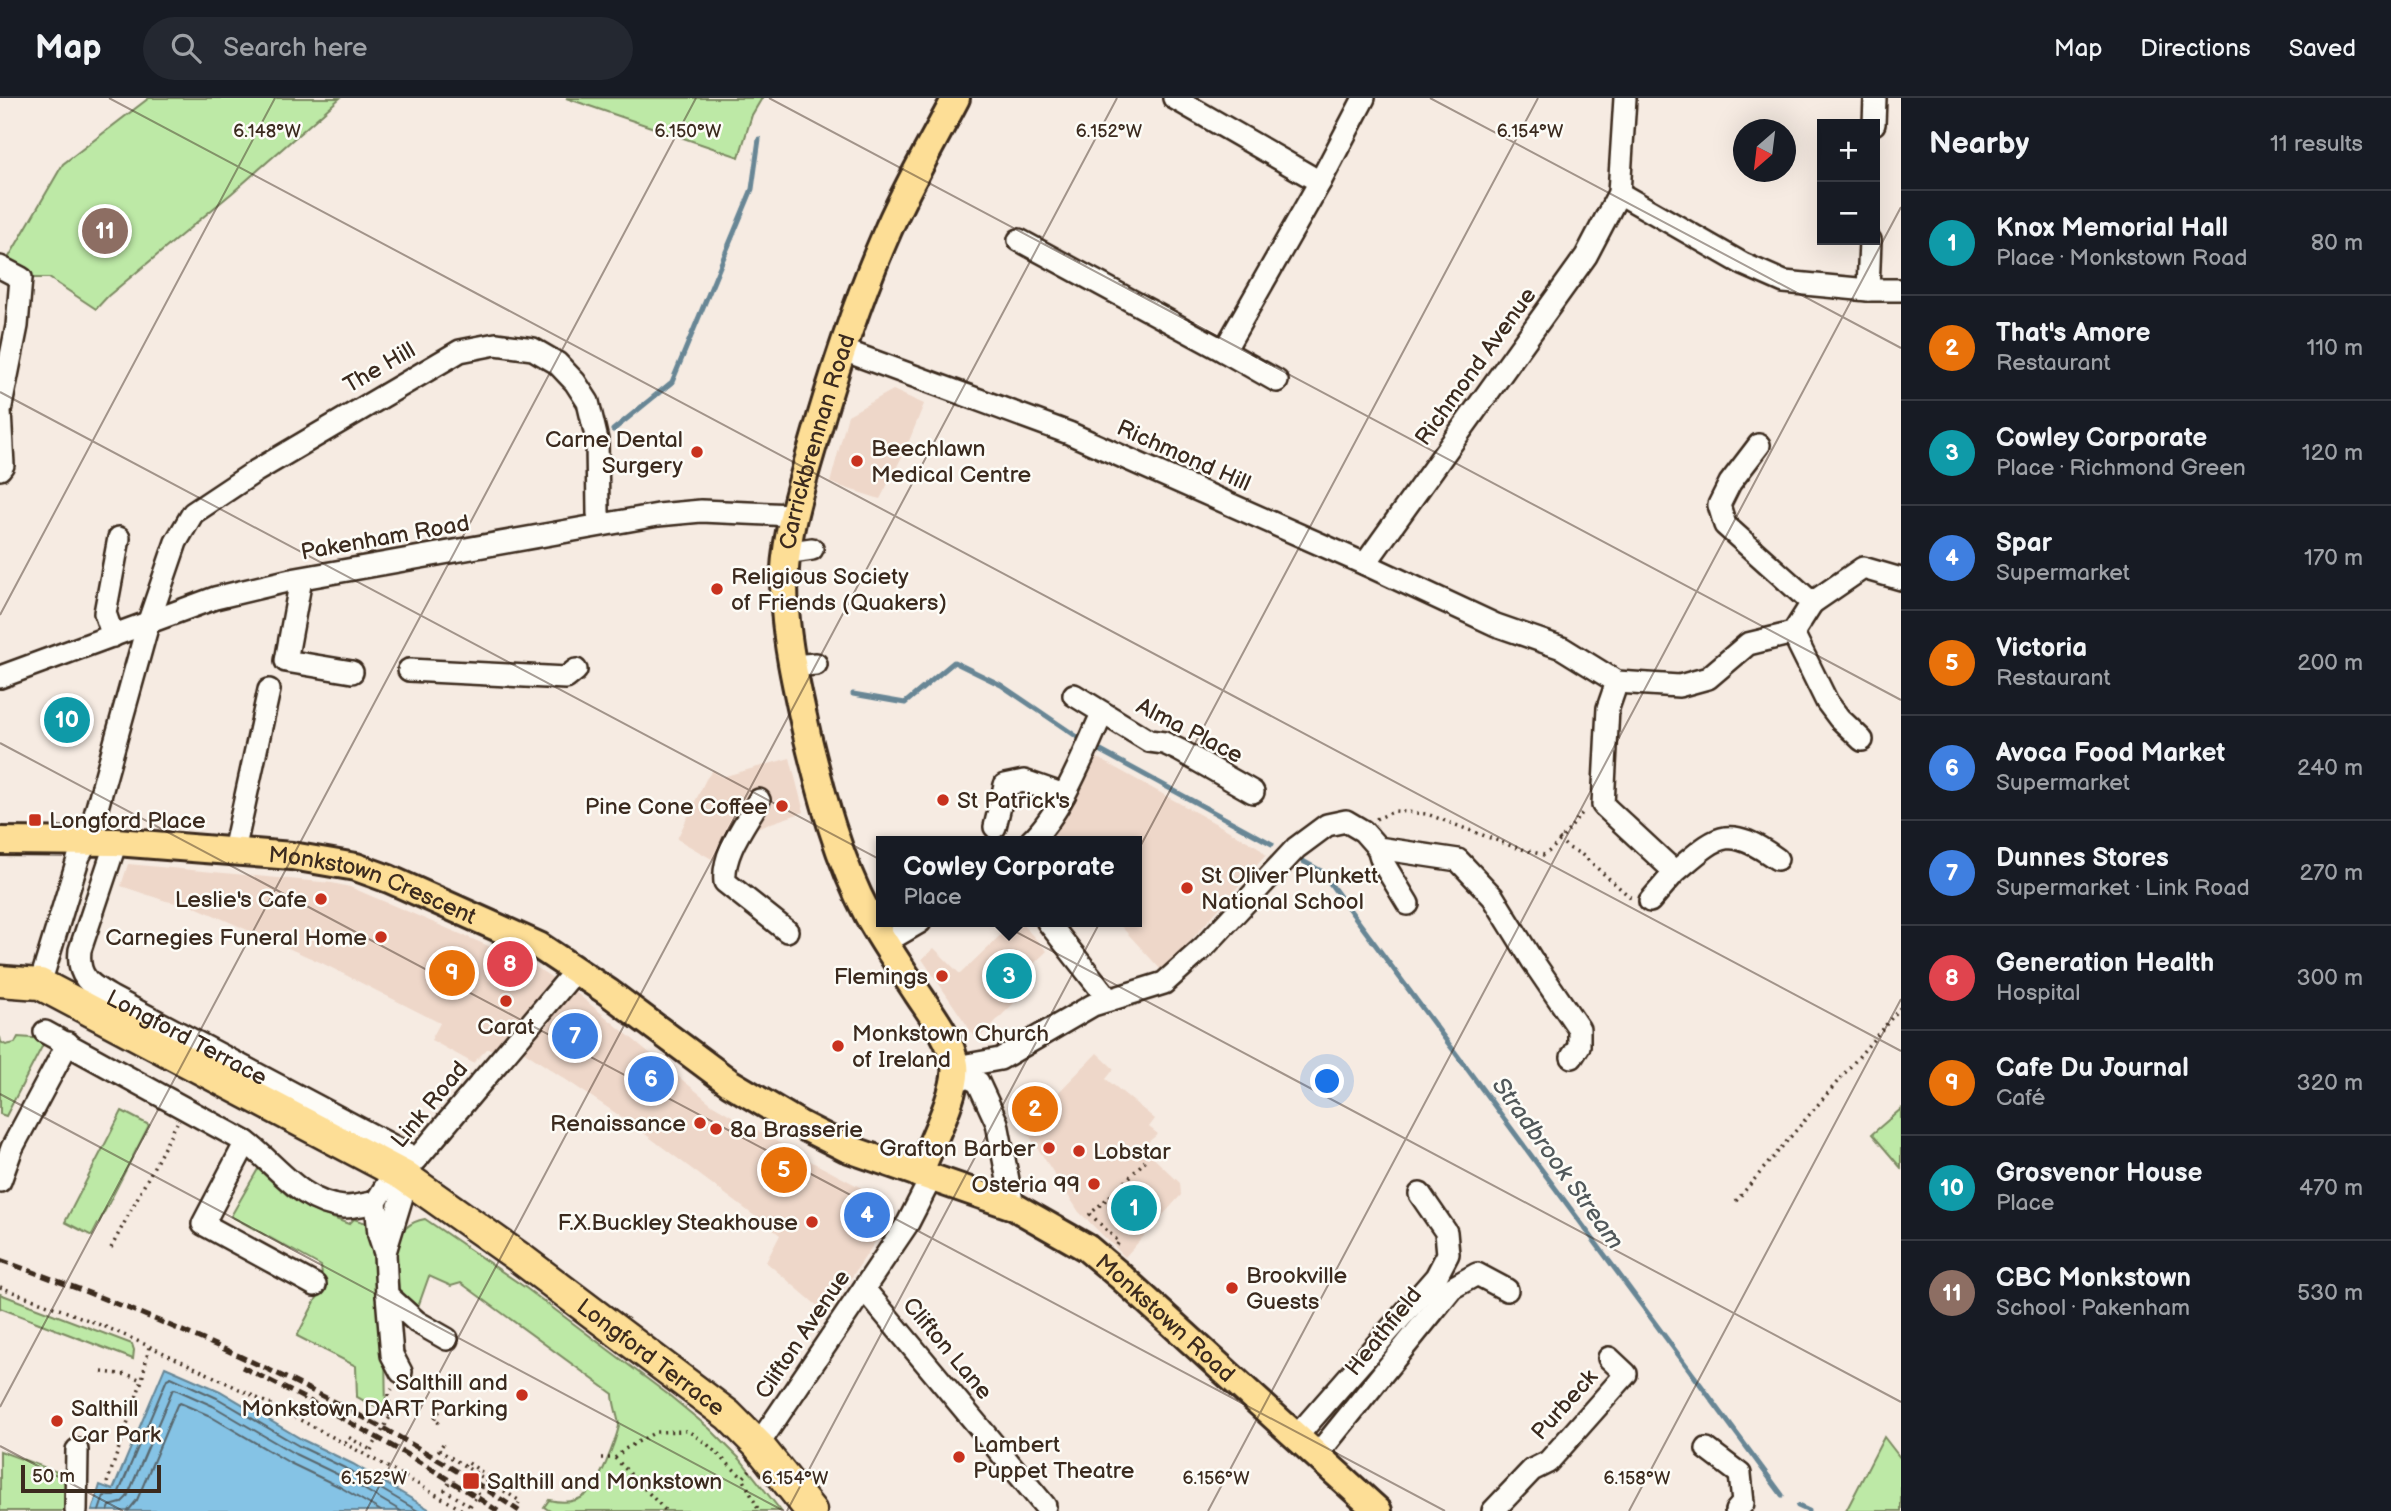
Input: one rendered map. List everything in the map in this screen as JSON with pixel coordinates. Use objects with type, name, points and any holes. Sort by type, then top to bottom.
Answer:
[{"type":"highway","points":[[0,981],[40,984],[411,1168]]},
{"type":"highway","name":"Longford Terrace","points":[[411,1168],[520,1258],[728,1415],[755,1457],[811,1511]]},
{"type":"main road","name":"Carrickbrennan Road","points":[[956,98],[885,237],[843,350],[792,515],[785,553],[784,606],[804,665],[818,782],[848,874],[884,943],[950,1046],[956,1067]]},
{"type":"main road","points":[[0,841],[88,840]]},
{"type":"main road","name":"Monkstown Crescent","points":[[88,840],[292,856],[367,871],[433,897],[539,946],[730,1083],[757,1099],[846,1148],[925,1176]]},
{"type":"main road","points":[[925,1176],[954,1087],[956,1067]]},
{"type":"main road","name":"Monkstown Road","points":[[925,1176],[1013,1206],[1073,1240],[1102,1261],[1378,1511]]},
{"type":"street","points":[[1174,98],[1320,182]]},
{"type":"street","points":[[1224,351],[1320,182],[1364,98]]},
{"type":"street","name":"Richmond Avenue","points":[[1365,564],[1586,256],[1619,193],[1625,98]]},
{"type":"street","points":[[1874,119],[1875,98]]},
{"type":"street","points":[[1619,193],[1743,264],[1784,282],[1868,290],[1901,290]]},
{"type":"street","points":[[1019,240],[1277,381]]},
{"type":"street","points":[[1868,290],[1870,245]]},
{"type":"street","points":[[0,268],[21,278],[17,326],[0,411],[3,465],[0,469]]},
{"type":"street","name":"The Hill","points":[[88,840],[148,624],[176,542],[193,513],[267,464],[460,351],[496,344],[533,349],[557,363],[575,382],[588,402],[597,440],[598,513],[601,524]]},
{"type":"street","name":"Richmond Hill","points":[[843,350],[1069,433],[1496,625],[1562,648],[1617,682]]},
{"type":"street","points":[[1759,444],[1730,483],[1719,505],[1725,526],[1812,603]]},
{"type":"street","name":"Pakenham Road","points":[[0,677],[215,598],[301,579],[658,515],[701,511],[792,515]]},
{"type":"street","points":[[113,636],[105,613],[119,538]]},
{"type":"street","points":[[785,553],[812,549]]},
{"type":"street","points":[[1675,872],[1603,805],[1608,708],[1617,682],[1679,686],[1708,678],[1748,644],[1793,633],[1812,603],[1863,568],[1901,579]]},
{"type":"street","points":[[301,579],[286,660],[352,671]]},
{"type":"street","points":[[1793,633],[1827,702],[1862,740]]},
{"type":"street","points":[[409,670],[566,678],[576,670]]},
{"type":"street","points":[[234,851],[269,690]]},
{"type":"street","name":"Alma Place","points":[[1074,695],[1149,741],[1164,743],[1179,750],[1253,792]]},
{"type":"street","name":"Alma Place","points":[[1039,836],[1064,795],[1102,714]]},
{"type":"street","points":[[995,827],[1005,785],[1024,781],[1064,795]]},
{"type":"street","points":[[758,800],[728,855],[724,868],[725,882],[787,931]]},
{"type":"street","points":[[956,1067],[1000,1059],[1093,1006],[1164,983],[1204,947],[1296,848],[1327,825],[1346,821],[1363,831],[1378,848],[1382,862],[1408,904]]},
{"type":"street","points":[[1650,901],[1675,872],[1713,841],[1731,837],[1757,845],[1777,859]]},
{"type":"street","points":[[40,984],[79,856],[88,840]]},
{"type":"street","name":"Longford Terrace","points":[[116,842],[80,950],[79,961],[83,976],[94,987],[111,997],[411,1168]]},
{"type":"street","points":[[1378,848],[1458,860],[1493,897],[1579,1029],[1579,1046],[1572,1057]]},
{"type":"street","points":[[884,943],[911,927]]},
{"type":"street","points":[[1052,927],[1109,1000]]},
{"type":"street","name":"Link Road","points":[[376,1202],[389,1181],[411,1168],[576,970]]},
{"type":"street","points":[[45,1032],[246,1142],[304,1193],[323,1202],[345,1207],[376,1202],[397,1363],[405,1340],[424,1326]]},
{"type":"street","points":[[0,1181],[6,1146],[68,1043]]},
{"type":"street","name":"Carrickbrennan Road","points":[[956,1067],[978,1082],[998,1122],[1013,1206]]},
{"type":"street","points":[[246,1142],[202,1224],[315,1285]]},
{"type":"street","points":[[384,1253],[411,1168]]},
{"type":"street","name":"Clifton Avenue","points":[[755,1457],[908,1223],[925,1176]]},
{"type":"street","points":[[1296,1437],[1436,1277],[1448,1254],[1446,1232],[1420,1194]]},
{"type":"street","name":"Heathfield","points":[[1317,1455],[1452,1287],[1477,1274],[1507,1290]]},
{"type":"street","name":"Clifton Lane","points":[[864,1289],[1045,1506]]},
{"type":"street","points":[[387,1295],[424,1326],[447,1339]]},
{"type":"street","name":"Purbeck","points":[[1493,1511],[1532,1470],[1548,1462],[1626,1374],[1609,1358]]},
{"type":"street","points":[[1707,1449],[1740,1474],[1743,1503],[1736,1511]]},
{"type":"street","points":[[76,1511],[77,1450]]},
{"type":"path","points":[[1363,831],[1374,820],[1395,811],[1427,814],[1514,847],[1544,855],[1557,845],[1559,839],[1585,810],[1603,805]]},
{"type":"path","points":[[1559,839],[1567,847],[1581,854],[1630,897],[1650,901]]},
{"type":"path","points":[[1736,1201],[1901,1007]]},
{"type":"path","points":[[111,1248],[184,1109]]},
{"type":"path","points":[[1119,1242],[1090,1214],[1145,1161]]},
{"type":"path","points":[[0,1287],[123,1334],[245,1390],[345,1442],[464,1511]]},
{"type":"path","points":[[107,1483],[142,1380],[149,1347]]},
{"type":"path","points":[[102,1372],[129,1375],[142,1380]]},
{"type":"path","points":[[345,1442],[348,1437],[371,1450],[390,1417],[388,1394]]},
{"type":"path","points":[[439,1423],[434,1419],[444,1405]]},
{"type":"path","points":[[601,1458],[615,1458],[625,1449],[656,1432],[688,1431],[707,1444],[743,1478],[758,1511]]},
{"type":"path","points":[[443,1444],[439,1450],[520,1501],[518,1505]]},
{"type":"path","points":[[743,1478],[755,1457]]},
{"type":"path","points":[[615,1458],[666,1511]]},
{"type":"path","points":[[449,1483],[445,1490],[470,1506],[489,1476],[467,1462],[464,1466]]},
{"type":"shaded area","points":[[893,390],[924,404],[905,451],[880,499],[830,483],[848,415]]},
{"type":"shaded area","name":"St Oliver Plunkett National School","points":[[1096,757],[1258,847],[1266,855],[1163,972],[1122,927],[1142,927],[1142,836],[1052,836]]},
{"type":"shaded area","points":[[790,758],[804,812],[741,833],[717,862],[677,839],[713,770],[722,777]]},
{"type":"shaded area","points":[[128,864],[332,883],[350,887],[531,964],[579,995],[713,1105],[888,1202],[891,1218],[827,1314],[766,1262],[780,1235],[629,1122],[520,1049],[487,1049],[473,1063],[431,1040],[440,1023],[322,963],[193,906],[166,901],[121,886]]},
{"type":"shaded area","points":[[1009,927],[1025,927],[1047,951],[1011,986],[1020,997],[977,1040],[922,959],[934,948],[960,974]]},
{"type":"shaded area","points":[[1097,1053],[1114,1069],[1106,1079],[1155,1119],[1149,1127],[1158,1134],[1142,1147],[1180,1183],[1181,1195],[1125,1257],[1079,1212],[1018,1118],[1042,1096],[1046,1100],[1049,1097],[1052,1099]]},
{"type":"green space","points":[[149,98],[340,98],[96,309],[49,278],[21,278],[2,269],[63,164]]},
{"type":"green space","points":[[566,98],[762,98],[752,115],[739,157]]},
{"type":"green space","points":[[0,1037],[1,1042],[6,1045],[15,1043],[18,1037],[46,1039],[6,1116],[0,1114]]},
{"type":"green space","points":[[1901,1109],[1901,1168],[1872,1134]]},
{"type":"green space","points":[[122,1111],[149,1125],[92,1236],[65,1222]]},
{"type":"green space","points":[[258,1169],[287,1195],[309,1209],[349,1224],[354,1219],[369,1224],[385,1352],[386,1413],[357,1397],[356,1366],[297,1336],[323,1286],[321,1266],[231,1216]]},
{"type":"green space","points":[[425,1219],[526,1288],[670,1396],[710,1429],[740,1459],[781,1511],[550,1511],[544,1507],[549,1500],[571,1501],[586,1495],[602,1473],[619,1426],[613,1394],[461,1283],[451,1286],[429,1276],[418,1307],[400,1296],[396,1260],[399,1239],[404,1230],[413,1223]]},
{"type":"green space","points":[[0,1294],[132,1344],[133,1359],[0,1308]]},
{"type":"green space","points":[[1884,1437],[1901,1459],[1901,1511],[1846,1511]]},
{"type":"green space","points":[[0,1451],[60,1473],[69,1492],[69,1511],[0,1511]]},
{"type":"water","points":[[165,1367],[220,1391],[432,1511],[92,1511],[100,1485],[113,1490]]},
{"type":"waterway","points":[[613,430],[672,382],[752,189],[759,139]]},
{"type":"waterway","name":"Stradbrook Stream","points":[[853,694],[905,703],[954,662],[1001,685],[1079,738]]},
{"type":"waterway","name":"Stradbrook Stream","points":[[1099,750],[1272,844]]},
{"type":"waterway","name":"Stradbrook Stream","points":[[1299,859],[1321,871],[1782,1495]]},
{"type":"waterway","points":[[1798,1506],[1809,1511]]},
{"type":"railway","points":[[0,1260],[136,1312],[267,1369],[395,1435],[519,1511]]},
{"type":"railway","points":[[242,1367],[372,1435],[498,1511]]},
{"type":"place","name":"CBC Monkstown","points":[[105,231]]},
{"type":"place","name":"Carne Dental Surgery","points":[[697,452]]},
{"type":"place","name":"Beechlawn Medical Centre","points":[[857,461]]},
{"type":"place","name":"Religious Society of Friends (Quakers)","points":[[717,589]]},
{"type":"place","name":"Grosvenor House","points":[[67,720]]},
{"type":"place","name":"St Patrick's","points":[[943,800]]},
{"type":"place","name":"Pine Cone Coffee","points":[[782,806]]},
{"type":"place","name":"Longford Place","points":[[35,820]]},
{"type":"place","name":"St Oliver Plunkett National School","points":[[1187,888]]},
{"type":"place","name":"Leslie's Cafe","points":[[321,899]]},
{"type":"place","name":"Carnegies Funeral Home","points":[[381,937]]},
{"type":"place","name":"Generation Health","points":[[510,964]]},
{"type":"place","name":"Cafe Du Journal","points":[[452,973]]},
{"type":"place","name":"Flemings","points":[[942,976]]},
{"type":"place","name":"Cowley Corporate","points":[[1009,976]]},
{"type":"place","name":"Carat","points":[[506,1001]]},
{"type":"place","name":"Dunnes Stores","points":[[575,1036]]},
{"type":"place","name":"Monkstown Church of Ireland","points":[[838,1046]]},
{"type":"place","name":"Avoca Food Market","points":[[651,1079]]},
{"type":"place","name":"That's Amore","points":[[1035,1109]]},
{"type":"place","name":"Renaissance","points":[[700,1123]]},
{"type":"place","name":"8a Brasserie","points":[[716,1129]]},
{"type":"place","name":"Grafton Barber","points":[[1049,1148]]},
{"type":"place","name":"Lobstar","points":[[1079,1151]]},
{"type":"place","name":"Victoria","points":[[784,1170]]},
{"type":"place","name":"Osteria 99","points":[[1094,1184]]},
{"type":"place","name":"Knox Memorial Hall","points":[[1134,1208]]},
{"type":"place","name":"Spar","points":[[867,1215]]},
{"type":"place","name":"F.X.Buckley Steakhouse","points":[[812,1222]]},
{"type":"place","name":"Brookville Guests","points":[[1232,1288]]},
{"type":"place","name":"Salthill and Monkstown DART Parking","points":[[522,1395]]},
{"type":"place","name":"Salthill Car Park","points":[[57,1421]]},
{"type":"place","name":"Lambert Puppet Theatre","points":[[959,1457]]},
{"type":"place","name":"Salthill and Monkstown","points":[[471,1481]]}]
